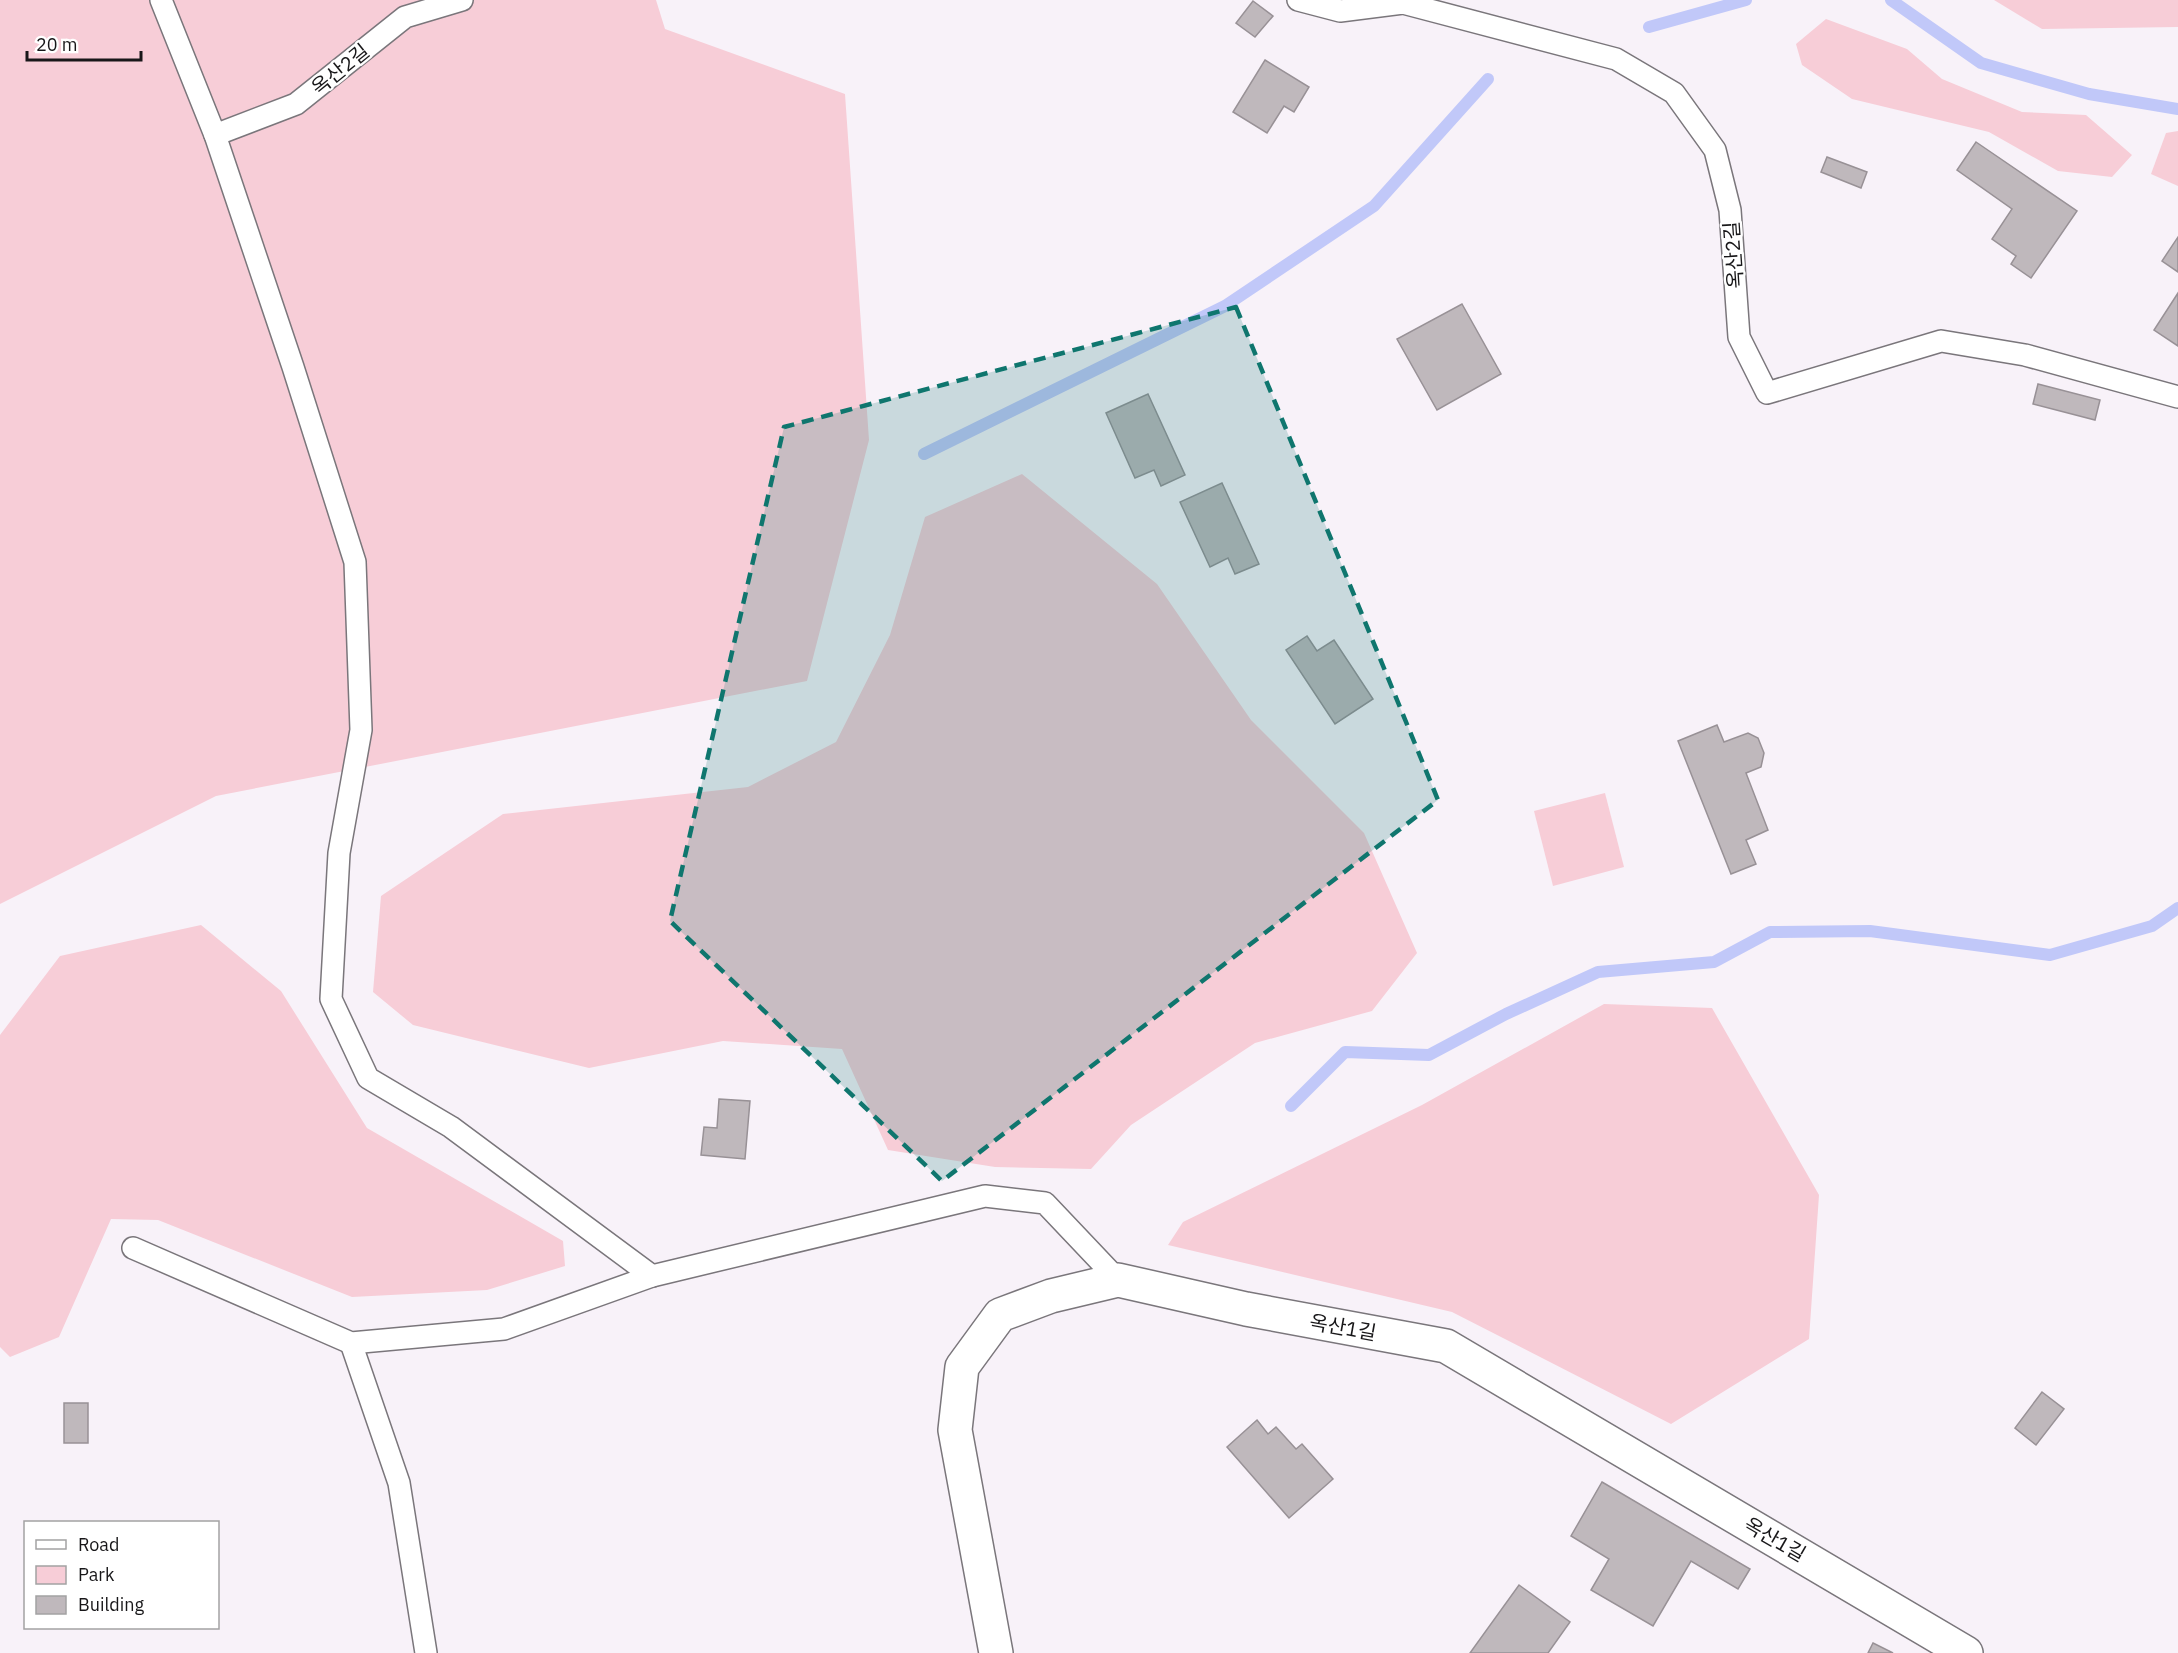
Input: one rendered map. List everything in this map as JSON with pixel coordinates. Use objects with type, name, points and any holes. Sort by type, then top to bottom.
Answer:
[{"type":"street","name":"옥산1길","points":[[996,1653],[955,1430],[962,1366],[1000,1315],[1051,1296],[1118,1280],[1246,1309],[1446,1346],[1966,1653]]},
{"type":"lane","points":[[161,0],[215,135],[293,367],[355,562],[361,730],[339,853],[331,999],[368,1078],[451,1127],[652,1276]]},
{"type":"lane","name":"옥산2길","points":[[215,135],[296,104],[405,17],[462,0]]},
{"type":"lane","name":"옥산2길","points":[[1298,0],[1340,11],[1403,3],[1616,59],[1674,93],[1715,150],[1730,210],[1739,337],[1767,393],[1941,340],[2025,355],[2178,397]]},
{"type":"lane","points":[[133,1248],[351,1342],[504,1329],[652,1276],[985,1196],[1045,1203],[1118,1280]]},
{"type":"lane","points":[[351,1342],[399,1483],[426,1653]]},
{"type":"highlighted area","points":[[1236,307],[1438,800],[942,1181],[670,921],[784,427]]},
{"type":"green space","points":[[0,0],[656,0],[665,29],[845,94],[869,440],[807,681],[216,796],[0,904]]},
{"type":"green space","points":[[1994,0],[2178,0],[2178,27],[2042,29]]},
{"type":"green space","points":[[1826,19],[1907,49],[1942,79],[2022,112],[2086,115],[2132,155],[2112,177],[2058,171],[1989,132],[1852,99],[1802,65],[1796,44]]},
{"type":"green space","points":[[2178,131],[2178,186],[2151,174],[2166,133]]},
{"type":"green space","points":[[1022,474],[1157,584],[1251,720],[1364,833],[1417,953],[1372,1011],[1255,1043],[1131,1125],[1091,1169],[995,1167],[888,1150],[842,1049],[723,1041],[589,1068],[413,1025],[373,992],[381,896],[503,814],[748,787],[836,742],[890,635],[925,517]]},
{"type":"green space","points":[[1605,793],[1624,867],[1553,886],[1534,811]]},
{"type":"green space","points":[[201,925],[281,991],[367,1128],[563,1241],[565,1266],[487,1290],[352,1297],[158,1220],[111,1219],[59,1337],[10,1357],[0,1347],[0,1035],[60,956]]},
{"type":"green space","points":[[1604,1004],[1712,1008],[1819,1195],[1809,1339],[1671,1424],[1452,1312],[1168,1245],[1183,1222],[1422,1105]]},
{"type":"building","points":[[1253,1],[1273,16],[1255,37],[1236,23]]},
{"type":"building","points":[[1265,60],[1309,87],[1294,112],[1284,106],[1267,133],[1233,112]]},
{"type":"building","points":[[1976,142],[2077,211],[2031,278],[2011,264],[2016,256],[1992,239],[2012,209],[1957,170]]},
{"type":"building","points":[[1827,157],[1867,172],[1861,188],[1821,172]]},
{"type":"building","points":[[2178,237],[2178,272],[2162,261]]},
{"type":"building","points":[[2178,293],[2178,346],[2154,330]]},
{"type":"building","points":[[1462,304],[1501,374],[1437,410],[1397,339]]},
{"type":"building","points":[[2038,384],[2100,400],[2095,420],[2033,404]]},
{"type":"building","points":[[1148,394],[1185,475],[1161,486],[1154,470],[1135,478],[1106,413]]},
{"type":"building","points":[[1222,483],[1259,564],[1235,574],[1228,558],[1210,567],[1180,502]]},
{"type":"building","points":[[1307,636],[1317,651],[1334,640],[1373,699],[1335,724],[1286,650]]},
{"type":"building","points":[[1717,725],[1724,742],[1748,733],[1758,738],[1764,753],[1761,767],[1746,773],[1768,830],[1746,840],[1756,864],[1731,874],[1678,741]]},
{"type":"building","points":[[719,1099],[750,1101],[745,1159],[701,1155],[704,1127],[717,1128]]},
{"type":"building","points":[[2042,1392],[2064,1409],[2036,1445],[2015,1428]]},
{"type":"building","points":[[64,1403],[88,1403],[88,1443],[64,1443]]},
{"type":"building","points":[[1257,1420],[1268,1434],[1276,1427],[1296,1449],[1302,1444],[1333,1479],[1289,1518],[1227,1447]]},
{"type":"building","points":[[1602,1482],[1750,1569],[1738,1589],[1691,1561],[1653,1626],[1591,1590],[1609,1559],[1571,1536]]},
{"type":"building","points":[[1519,1585],[1570,1622],[1548,1653],[1470,1653]]},
{"type":"building","points":[[1873,1643],[1893,1653],[1868,1653]]},
{"type":"waterway","points":[[1649,27],[1746,0]]},
{"type":"waterway","points":[[1891,0],[1981,63],[2089,94],[2178,109]]},
{"type":"waterway","points":[[924,454],[1225,306],[1374,206],[1488,79]]},
{"type":"waterway","points":[[1291,1106],[1345,1052],[1429,1055],[1506,1014],[1598,972],[1714,962],[1770,932],[1870,931],[2050,955],[2152,926],[2178,908]]}]
